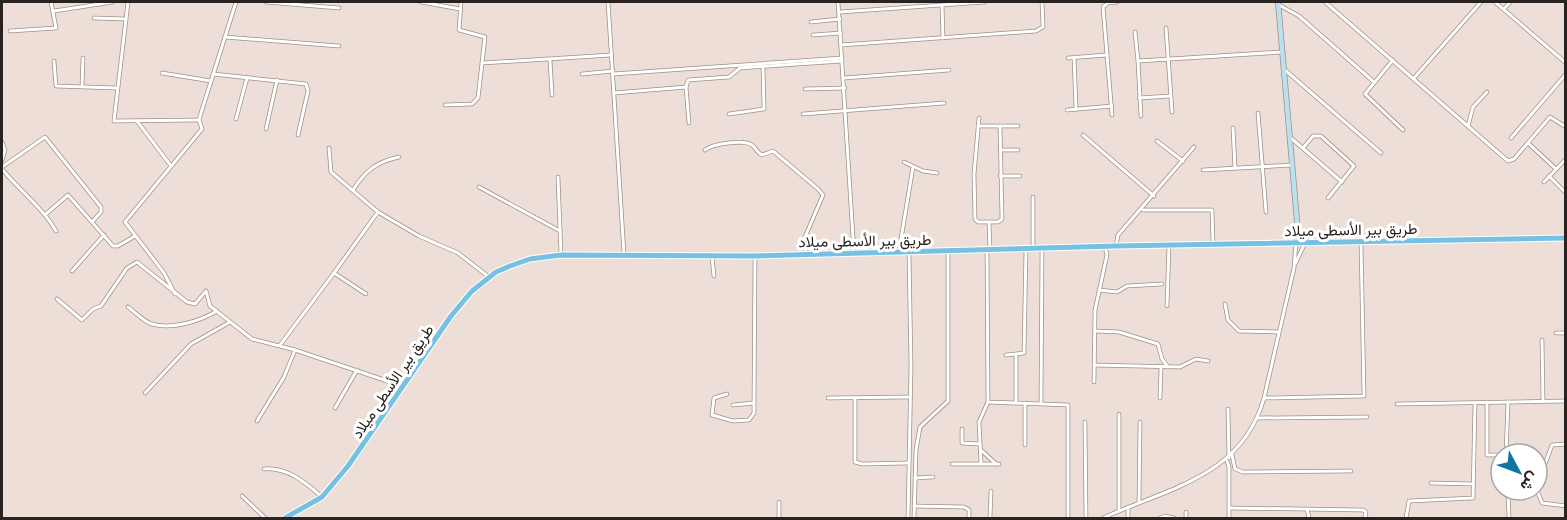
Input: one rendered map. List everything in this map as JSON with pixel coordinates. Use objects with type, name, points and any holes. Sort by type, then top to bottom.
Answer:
[{"type":"main road","points":[[1278,3],[1297,220],[1296,242]]},
{"type":"main road","points":[[1297,220],[1301,235],[1308,242]]},
{"type":"main road","name":"طريق بير الأسطى ميلاد","points":[[285,519],[322,497],[348,466],[456,310],[489,277],[530,259],[561,255],[712,257],[1116,246],[1566,238]]},
{"type":"street","points":[[10,31],[56,28],[51,2]]},
{"type":"street","points":[[54,11],[113,2]]},
{"type":"street","points":[[128,2],[116,88],[114,121],[199,120]]},
{"type":"street","points":[[176,296],[164,273],[127,225],[126,219],[202,129],[199,120],[236,2]]},
{"type":"street","points":[[266,2],[339,8]]},
{"type":"street","points":[[421,2],[460,9]]},
{"type":"street","points":[[446,105],[455,106],[476,102],[482,63],[485,37],[459,30],[461,2]]},
{"type":"street","points":[[608,2],[624,255]]},
{"type":"street","points":[[838,2],[847,110],[854,253]]},
{"type":"street","points":[[839,12],[985,2]]},
{"type":"street","points":[[841,45],[1041,29],[1042,2]]},
{"type":"street","points":[[1112,115],[1103,7],[1107,3],[1117,2]]},
{"type":"street","points":[[1325,2],[1508,161],[1514,159],[1550,117],[1566,127]]},
{"type":"street","points":[[1414,78],[1481,2]]},
{"type":"street","points":[[1495,2],[1566,63]]},
{"type":"street","points":[[1504,9],[1510,2]]},
{"type":"street","points":[[1278,3],[1299,16],[1374,82]]},
{"type":"street","points":[[942,5],[943,38]]},
{"type":"street","points":[[94,18],[126,19]]},
{"type":"street","points":[[811,22],[840,19]]},
{"type":"street","points":[[1166,28],[1172,112]]},
{"type":"street","points":[[1135,32],[1141,116]]},
{"type":"street","points":[[813,35],[841,33]]},
{"type":"street","points":[[225,37],[339,45]]},
{"type":"street","points":[[1138,61],[1284,52]]},
{"type":"street","points":[[482,63],[611,55]]},
{"type":"street","points":[[1068,58],[1107,55]]},
{"type":"street","points":[[1074,57],[1076,108]]},
{"type":"street","points":[[82,87],[83,58]]},
{"type":"street","points":[[689,123],[686,87],[688,80],[729,77],[740,68],[763,68],[842,59]]},
{"type":"street","points":[[582,74],[842,59]]},
{"type":"street","points":[[550,60],[552,95]]},
{"type":"street","points":[[1393,60],[1365,94],[1403,130]]},
{"type":"street","points":[[54,61],[56,86],[116,88]]},
{"type":"street","points":[[729,114],[764,109],[763,68]]},
{"type":"street","points":[[1285,69],[1381,153]]},
{"type":"street","points":[[844,78],[949,70]]},
{"type":"street","points":[[162,73],[211,81]]},
{"type":"street","points":[[213,74],[302,83],[308,87],[298,135]]},
{"type":"street","points":[[1511,138],[1566,74]]},
{"type":"street","points":[[236,119],[247,78]]},
{"type":"street","points":[[266,129],[277,80]]},
{"type":"street","points":[[614,93],[686,87]]},
{"type":"street","points":[[805,89],[844,88]]},
{"type":"street","points":[[1468,126],[1472,120],[1471,109],[1486,92]]},
{"type":"street","points":[[1139,98],[1170,96]]},
{"type":"street","points":[[803,114],[944,103]]},
{"type":"street","points":[[1067,110],[1112,106]]},
{"type":"street","points":[[1258,113],[1266,212]]},
{"type":"street","points":[[979,118],[974,174],[975,219],[978,222],[1002,219],[1000,126]]},
{"type":"street","points":[[137,121],[171,166]]},
{"type":"street","points":[[978,126],[1018,126]]},
{"type":"street","points":[[1233,128],[1235,168]]},
{"type":"street","points":[[1083,135],[1154,196]]},
{"type":"street","points":[[1303,148],[1313,136],[1321,136],[1354,166],[1328,198]]},
{"type":"street","points":[[56,231],[46,214],[35,207],[2,168],[45,137],[101,207],[101,212],[92,222]]},
{"type":"street","points":[[1290,138],[1342,182]]},
{"type":"street","points":[[1156,141],[1183,161]]},
{"type":"street","points":[[2,142],[6,150],[2,160]]},
{"type":"street","points":[[705,150],[712,146],[740,143],[751,144],[762,155],[773,151],[818,189],[823,195],[805,237],[806,253]]},
{"type":"street","points":[[1528,143],[1556,169]]},
{"type":"street","points":[[1116,246],[1118,235],[1142,210],[1194,147]]},
{"type":"street","points":[[329,148],[330,169],[378,212],[419,236],[458,253],[489,277]]},
{"type":"street","points":[[1000,150],[1018,150]]},
{"type":"street","points":[[353,190],[366,170],[399,157]]},
{"type":"street","points":[[1544,182],[1566,159]]},
{"type":"street","points":[[904,162],[913,167],[937,173]]},
{"type":"street","points":[[1203,170],[1292,165]]},
{"type":"street","points":[[898,252],[913,167]]},
{"type":"street","points":[[1000,176],[1020,176]]},
{"type":"street","points":[[1549,176],[1566,193]]},
{"type":"street","points":[[558,177],[561,255]]},
{"type":"street","points":[[479,187],[560,231]]},
{"type":"street","points":[[46,214],[68,195],[115,247],[135,236]]},
{"type":"street","points":[[1033,197],[1033,249]]},
{"type":"street","points":[[1142,210],[1212,210],[1213,244]]},
{"type":"street","points":[[280,345],[378,212]]},
{"type":"street","points":[[981,464],[980,416],[988,402],[989,222]]},
{"type":"street","points":[[72,271],[104,236]]},
{"type":"street","points":[[1264,398],[1364,396],[1361,241]]},
{"type":"street","points":[[1103,519],[1196,478],[1229,458],[1246,440],[1258,418],[1264,398],[1293,268],[1296,242]]},
{"type":"street","points":[[1293,268],[1301,248],[1308,242]]},
{"type":"street","points":[[1167,306],[1169,245]]},
{"type":"street","points":[[1094,382],[1095,332],[1099,290],[1107,255],[1105,247]]},
{"type":"street","points":[[1006,355],[1023,354],[1024,350],[1026,249]]},
{"type":"street","points":[[1041,403],[1042,249]]},
{"type":"street","points":[[914,519],[920,426],[948,401],[948,250]]},
{"type":"street","points":[[908,519],[909,251]]},
{"type":"street","points":[[727,394],[714,398],[712,415],[728,420],[747,420],[754,413],[755,256]]},
{"type":"street","points":[[712,257],[714,276]]},
{"type":"street","points":[[57,299],[82,320],[91,310],[103,304],[135,261],[176,296],[195,304],[206,291],[207,300],[217,311],[252,339],[280,345],[403,387]]},
{"type":"street","points":[[334,273],[366,294]]},
{"type":"street","points":[[1099,290],[1117,292],[1130,285],[1162,284]]},
{"type":"street","points":[[1225,304],[1228,320],[1239,331],[1279,332]]},
{"type":"street","points":[[128,307],[149,323],[160,325],[199,320],[217,311]]},
{"type":"street","points":[[145,393],[191,344],[230,322]]},
{"type":"street","points":[[1095,332],[1115,331],[1158,344],[1162,359],[1168,367]]},
{"type":"street","points":[[1556,333],[1566,333]]},
{"type":"street","points":[[1542,340],[1543,401]]},
{"type":"street","points":[[257,421],[279,386],[295,350]]},
{"type":"street","points":[[1016,355],[1016,403]]},
{"type":"street","points":[[1094,365],[1184,367],[1196,359],[1208,361]]},
{"type":"street","points":[[1160,398],[1161,367]]},
{"type":"street","points":[[335,408],[357,370]]},
{"type":"street","points":[[828,398],[910,397]]},
{"type":"street","points":[[855,398],[855,462],[862,464],[909,463]]},
{"type":"street","points":[[1397,404],[1566,401]]},
{"type":"street","points":[[733,405],[754,402]]},
{"type":"street","points":[[988,402],[1068,405],[1068,519]]},
{"type":"street","points":[[1487,402],[1487,455],[1489,455]]},
{"type":"street","points":[[1506,442],[1508,402]]},
{"type":"street","points":[[1025,403],[1025,445]]},
{"type":"street","points":[[1406,519],[1408,502],[1471,500],[1475,403]]},
{"type":"street","points":[[1228,409],[1229,519]]},
{"type":"street","points":[[1119,414],[1119,511]]},
{"type":"street","points":[[1258,418],[1367,417]]},
{"type":"street","points":[[1085,422],[1086,519]]},
{"type":"street","points":[[1138,502],[1140,422]]},
{"type":"street","points":[[962,429],[962,443],[980,444]]},
{"type":"street","points":[[1549,448],[1552,445],[1566,444]]},
{"type":"street","points":[[952,464],[998,464],[980,449]]},
{"type":"street","points":[[1229,458],[1234,469],[1244,472],[1352,471]]},
{"type":"street","points":[[264,469],[282,470],[309,485],[322,497]]},
{"type":"street","points":[[915,478],[933,477]]},
{"type":"street","points":[[1431,483],[1473,484]]},
{"type":"street","points":[[990,519],[991,491]]},
{"type":"street","points":[[242,496],[265,519]]},
{"type":"street","points":[[779,502],[779,519]]},
{"type":"street","points":[[1508,502],[1509,519]]},
{"type":"street","points":[[1542,502],[1566,506]]},
{"type":"street","points":[[914,506],[964,507],[969,510],[969,519]]},
{"type":"street","points":[[1128,507],[1128,519]]},
{"type":"street","points":[[1229,508],[1363,510],[1366,512],[1365,519]]},
{"type":"street","points":[[1307,509],[1309,519]]},
{"type":"street","points":[[1186,512],[1186,519]]},
{"type":"street","points":[[1160,519],[1165,516],[1174,519]]}]
